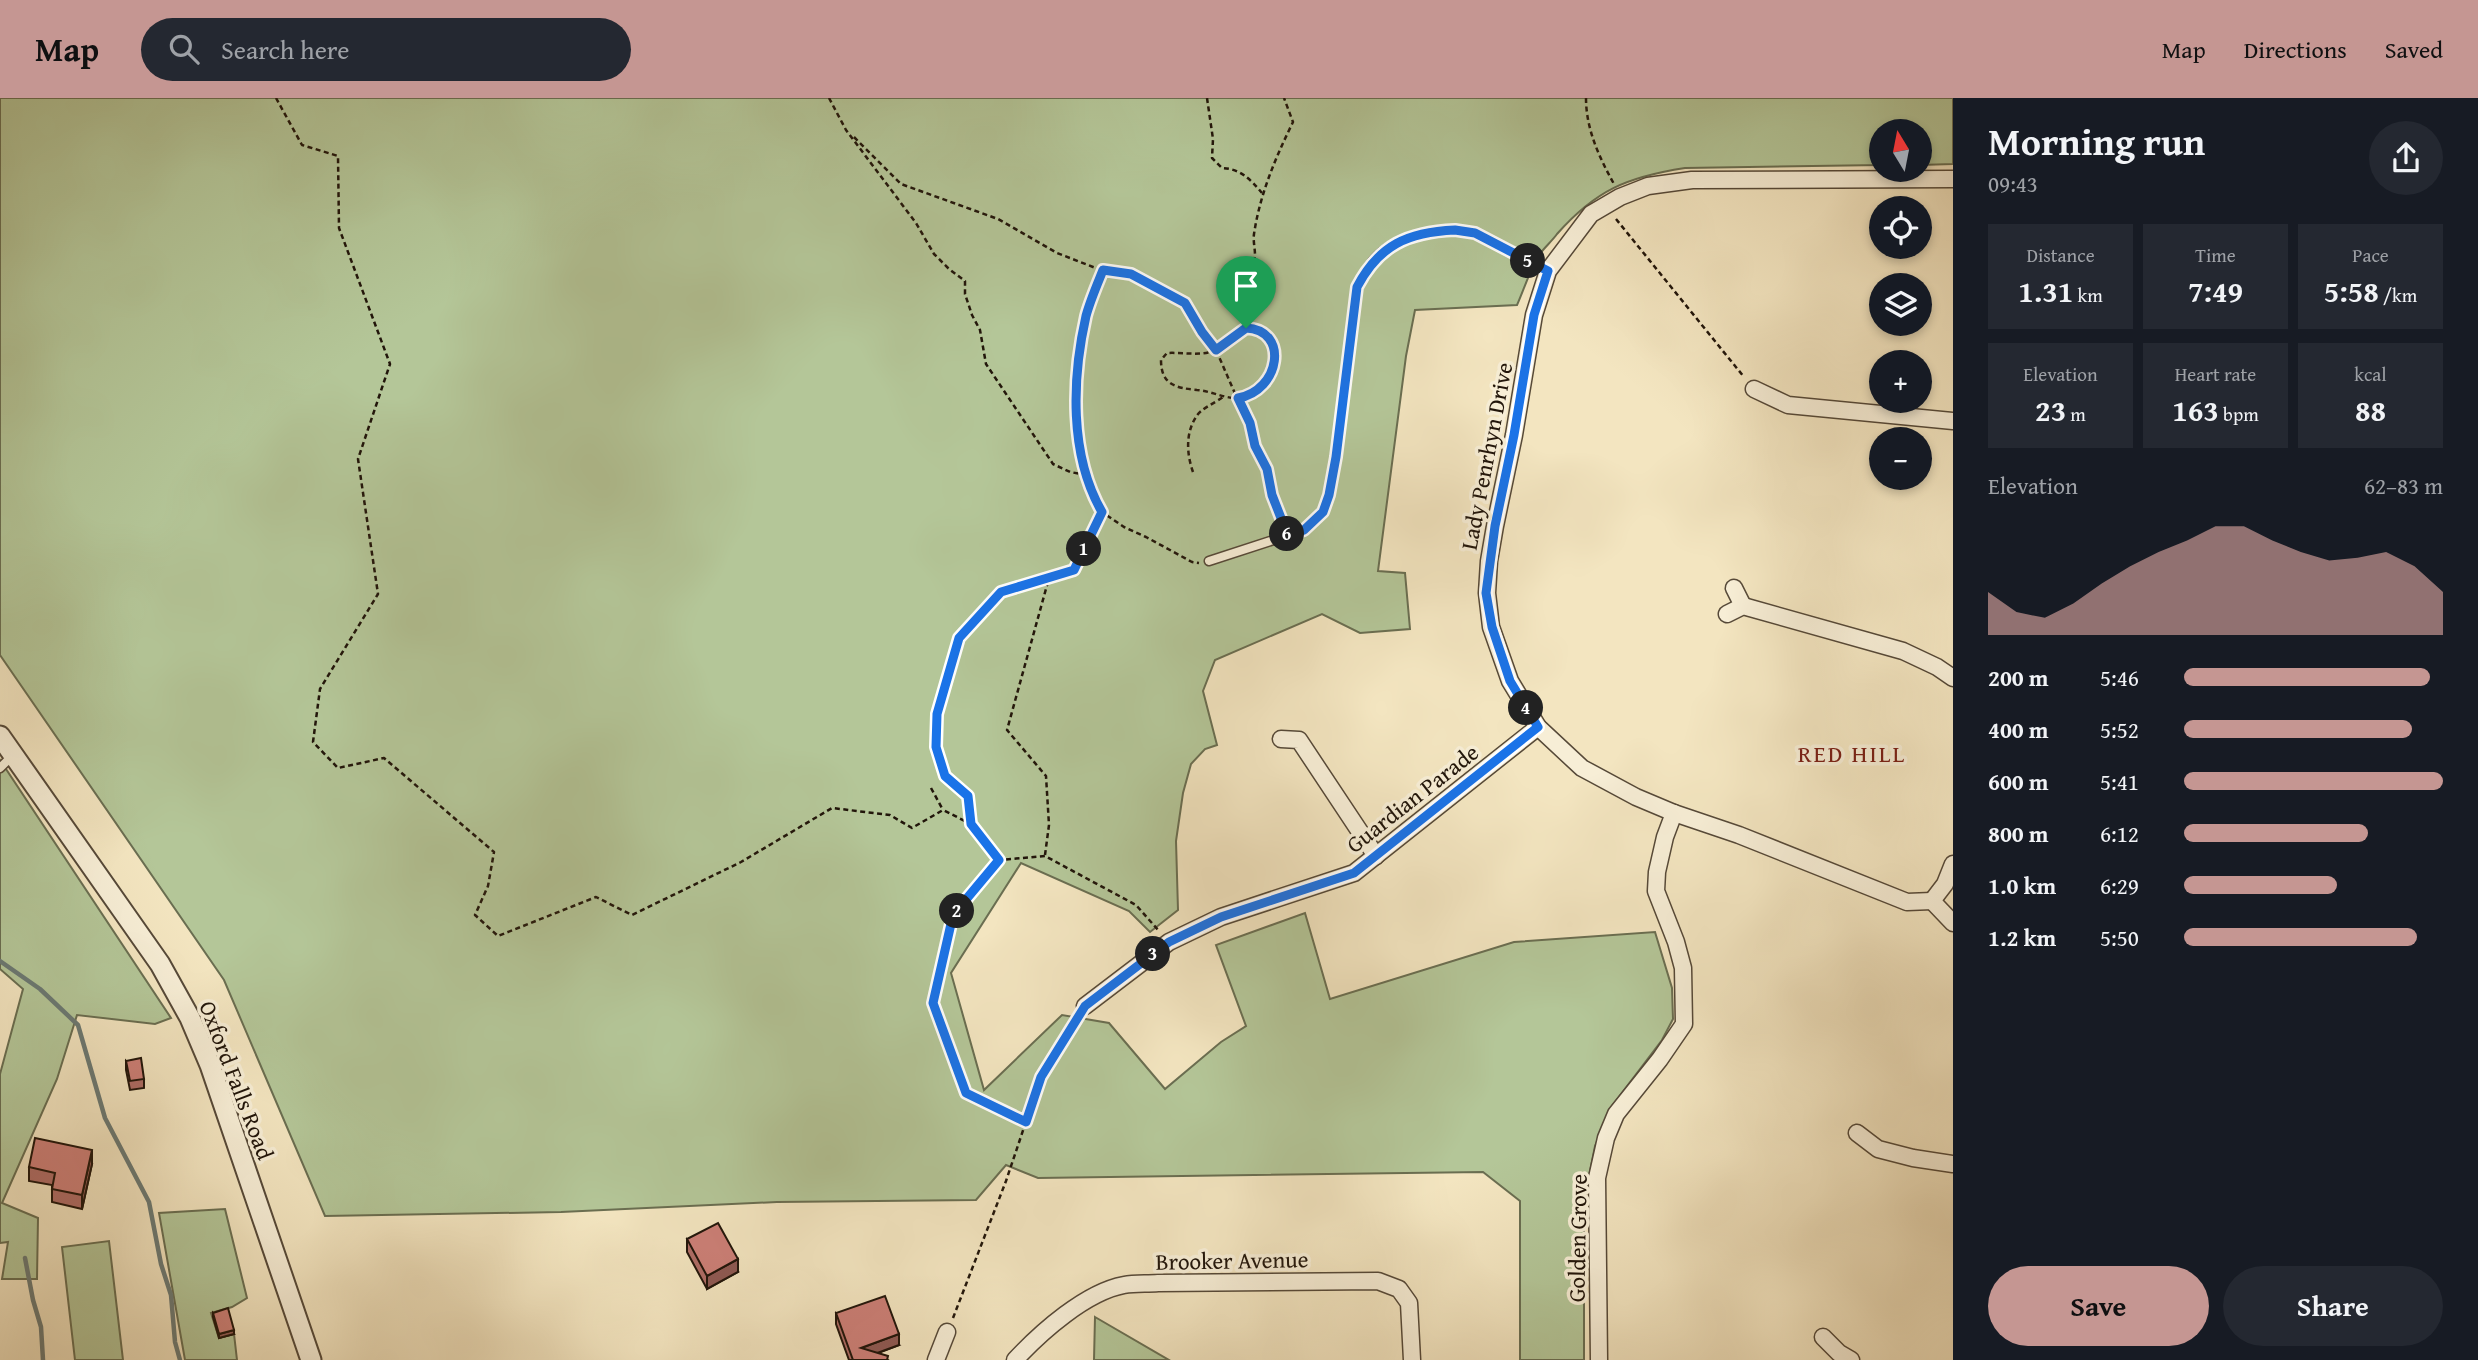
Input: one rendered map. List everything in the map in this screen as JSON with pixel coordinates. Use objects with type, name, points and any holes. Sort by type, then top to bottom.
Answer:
[{"type":"street","name":"Lady Penrhyn Drive","points":[[1932,901],[1907,902],[1739,835],[1674,813],[1636,797],[1582,768],[1538,727],[1510,681],[1492,627],[1486,593],[1495,526],[1514,435],[1534,315],[1548,271],[1591,214],[1620,197],[1648,187],[1692,180],[1953,179]]},
{"type":"street","points":[[1754,389],[1788,405],[1953,421]]},
{"type":"street","points":[[1734,588],[1743,606]]},
{"type":"street","points":[[1727,614],[1743,606],[1903,651],[1953,678]]},
{"type":"street","points":[[1299,740],[1305,723]]},
{"type":"street","name":"Guardian Parade","points":[[1085,1006],[1169,942],[1221,917],[1354,873],[1538,727]]},
{"type":"street","name":"Oxford Falls Road","points":[[0,736],[7,761],[160,964],[190,1017],[210,1065],[311,1360]]},
{"type":"street","points":[[1281,738],[1299,740]]},
{"type":"street","points":[[1299,740],[1376,856]]},
{"type":"street","name":"Golden Grove","points":[[1599,1360],[1597,1178],[1606,1138],[1616,1114],[1684,1024],[1683,968],[1656,891],[1657,872],[1665,837],[1674,813]]},
{"type":"street","points":[[1953,864],[1945,884],[1932,901],[1953,923]]},
{"type":"street","points":[[1857,1133],[1878,1149],[1953,1164]]},
{"type":"street","name":"Brooker Avenue","points":[[1015,1360],[1064,1316],[1093,1298],[1122,1286],[1158,1283],[1378,1281],[1399,1289],[1409,1303],[1412,1360]]},
{"type":"street","points":[[936,1360],[947,1332]]},
{"type":"street","points":[[1824,1337],[1839,1353],[1851,1360]]},
{"type":"lane","points":[[1209,561],[1304,530],[1323,512],[1336,457],[1357,287],[1368,267],[1383,250],[1434,231],[1455,230],[1475,233],[1548,271]]},
{"type":"path","points":[[276,98],[302,145],[338,156],[339,228],[390,364],[358,458],[377,594],[320,689],[313,742],[329,760],[338,768],[384,758],[494,852],[488,886],[475,915],[498,936],[596,897],[632,915],[741,862],[832,808],[890,815],[912,828],[943,810]]},
{"type":"path","points":[[829,98],[846,130],[916,223],[934,254],[948,269],[965,281],[965,294],[980,330],[986,364],[1053,464],[1070,472],[1086,475]]},
{"type":"path","points":[[1207,98],[1213,139],[1212,158],[1222,168],[1233,169],[1248,177],[1262,193]]},
{"type":"path","points":[[1246,328],[1260,330],[1268,336],[1273,345],[1274,361],[1265,385],[1254,393],[1238,398],[1199,390],[1182,390],[1167,381],[1161,372],[1161,360],[1167,354],[1193,354],[1216,350],[1246,328],[1254,312],[1255,302],[1250,277],[1255,254],[1253,238],[1262,193],[1293,122],[1284,98]]},
{"type":"path","points":[[1586,98],[1586,110],[1596,150],[1620,197]]},
{"type":"path","points":[[846,130],[901,184],[998,219],[1057,254],[1103,270],[1131,274],[1185,303],[1216,350],[1250,423],[1255,446],[1267,469],[1272,495],[1288,536]]},
{"type":"path","points":[[1605,206],[1754,389]]},
{"type":"path","points":[[1103,270],[1087,314],[1078,359],[1076,416],[1092,495],[1102,512],[1124,527],[1192,562],[1198,564],[1209,561]]},
{"type":"path","points":[[1193,472],[1188,458],[1188,438],[1196,415],[1223,397]]},
{"type":"path","points":[[971,824],[968,796],[945,776],[936,747],[937,714],[959,638],[1001,592],[1074,570],[1102,512]]},
{"type":"path","points":[[1045,856],[1049,825],[1046,776],[1007,730],[1049,578]]},
{"type":"path","points":[[932,788],[943,810],[971,824],[999,860]]},
{"type":"path","points":[[1026,1122],[966,1093],[933,1003],[953,915],[999,860],[1045,856],[1136,905],[1169,942]]},
{"type":"path","points":[[947,1332],[1006,1181],[1041,1077],[1085,1006]]},
{"type":"green space","points":[[0,98],[1953,98],[1953,164],[1932,165],[1932,119],[1869,119],[1869,165],[1685,168],[1646,176],[1599,196],[1571,219],[1539,255],[1517,305],[1415,310],[1406,356],[1378,571],[1405,573],[1410,629],[1360,633],[1322,614],[1215,660],[1203,691],[1217,745],[1205,749],[1191,764],[1183,793],[1176,841],[1178,910],[1150,932],[1129,911],[1021,863],[951,973],[984,1090],[1062,1015],[1109,1023],[1165,1089],[1221,1042],[1246,1026],[1216,945],[1305,913],[1330,999],[1514,942],[1655,932],[1672,988],[1673,1019],[1662,1040],[1612,1106],[1595,1146],[1584,1201],[1584,1360],[1520,1360],[1520,1201],[1483,1172],[1038,1178],[1006,1165],[976,1200],[777,1202],[561,1212],[325,1216],[224,980],[0,655]]},
{"type":"green space","points":[[0,760],[171,1018],[155,1024],[77,1015],[57,1079],[2,1203],[38,1218],[37,1279],[2,1279],[8,1242],[0,1243],[0,1074],[23,989],[0,969]]},
{"type":"green space","points":[[225,1209],[247,1298],[232,1307],[211,1313],[219,1338],[234,1334],[237,1360],[185,1360],[159,1213]]},
{"type":"green space","points":[[109,1241],[123,1360],[75,1360],[62,1247]]},
{"type":"green space","points":[[1095,1317],[1169,1360],[1094,1360]]},
{"type":"building","points":[[141,1058],[144,1079],[130,1081],[126,1061]]},
{"type":"building","points":[[35,1138],[92,1150],[82,1195],[52,1189],[55,1173],[29,1167]]},
{"type":"building","points":[[718,1223],[738,1259],[707,1276],[687,1239]]},
{"type":"building","points":[[885,1296],[899,1334],[861,1348],[888,1356],[887,1360],[853,1360],[836,1313]]},
{"type":"building","points":[[228,1308],[234,1330],[219,1334],[213,1313]]},
{"type":"waterway","points":[[0,961],[40,989],[78,1025],[105,1118],[149,1202],[161,1264],[171,1295],[175,1342],[180,1360]]},
{"type":"waterway","points":[[25,1258],[41,1327],[43,1360]]},
{"type":"district","name":"RED HILL","points":[[1852,753]]},
{"type":"route","points":[[1455,230],[1475,233],[1548,271],[1534,315],[1514,435],[1495,526],[1486,593],[1492,627],[1510,681],[1538,727],[1354,873],[1221,917],[1169,942],[1085,1006],[1041,1077],[1026,1122],[966,1093],[933,1003],[953,915],[999,860],[971,824],[968,796],[945,776],[936,747],[937,714],[959,638],[1001,592],[1074,570],[1102,512],[1092,495],[1086,475],[1076,416],[1078,359],[1087,314],[1103,270],[1131,274],[1185,303],[1216,350],[1246,328],[1260,330],[1268,336],[1273,345],[1274,361],[1265,385],[1254,393],[1238,398],[1250,423],[1255,446],[1267,469],[1272,495],[1288,536],[1304,530],[1323,512],[1329,495],[1357,287],[1368,267],[1383,250],[1434,231],[1455,230]]}]
